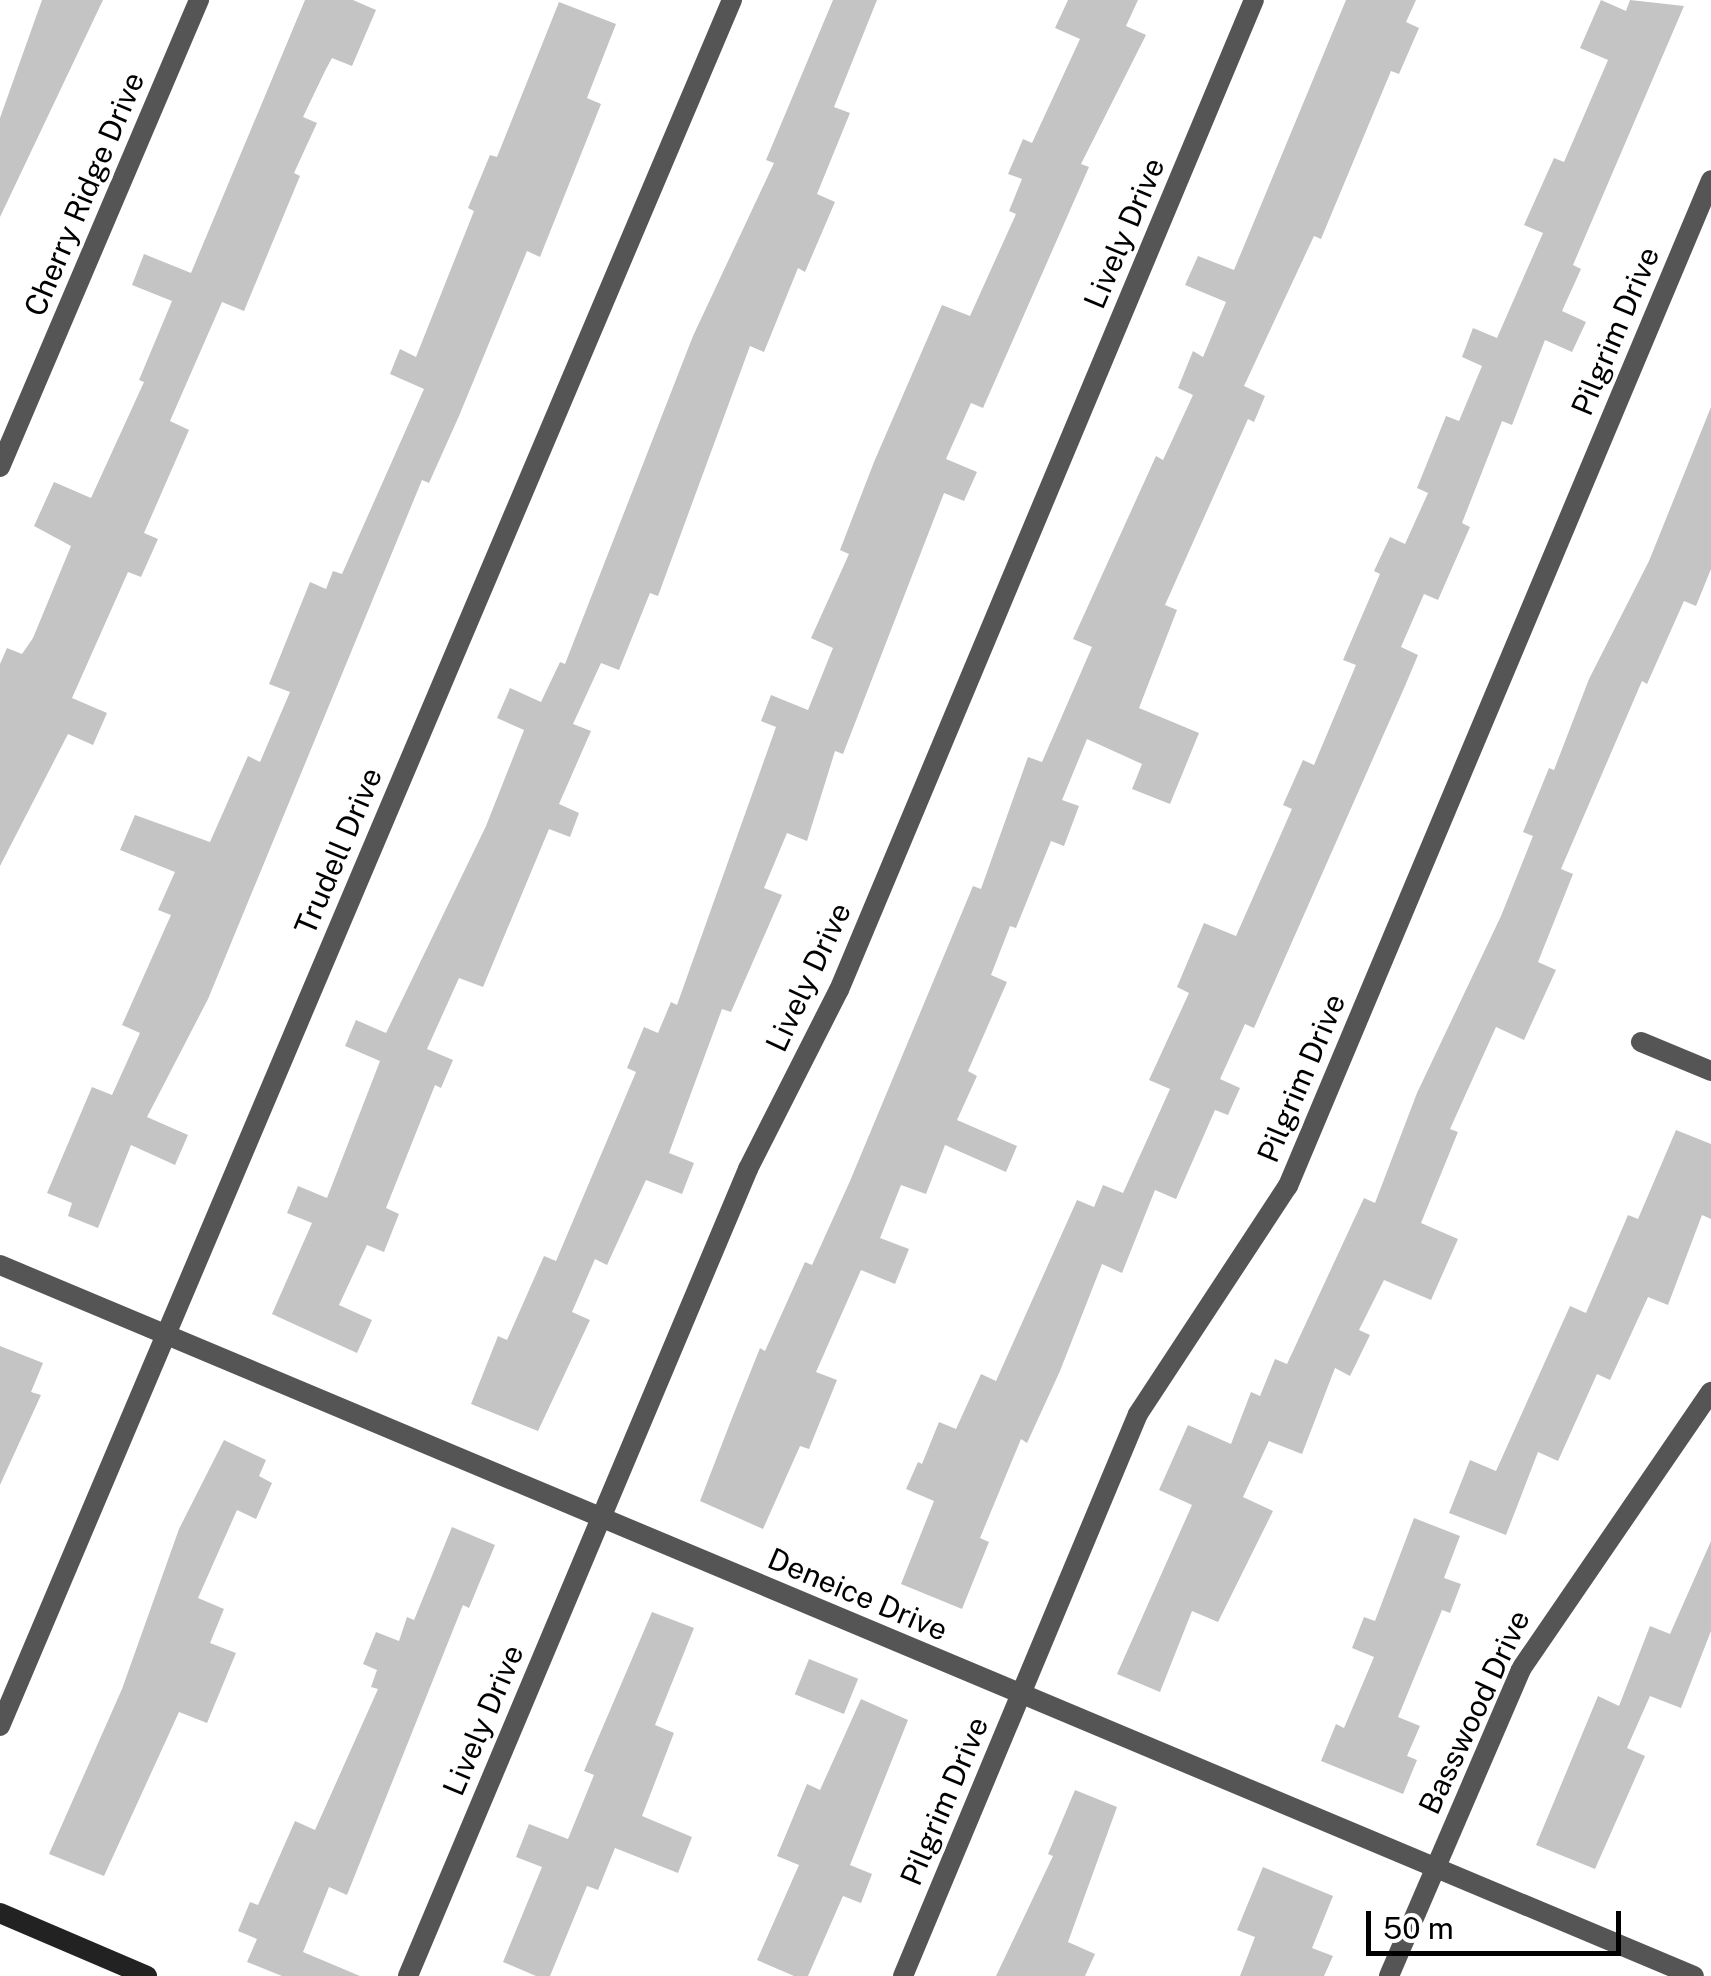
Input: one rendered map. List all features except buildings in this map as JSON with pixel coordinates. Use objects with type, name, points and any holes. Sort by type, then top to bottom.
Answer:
[{"type":"main road","points":[[0,1913],[147,1976]]},
{"type":"street","name":"Cherry Ridge Drive","points":[[0,466],[199,0]]},
{"type":"street","name":"Trudell Drive","points":[[0,1726],[162,1334],[732,0]]},
{"type":"street","name":"Lively Drive","points":[[408,1976],[748,1170],[840,990],[1254,0]]},
{"type":"street","name":"Pilgrim Drive","points":[[903,1976],[1152,1384],[1288,1186],[1711,180]]},
{"type":"street","points":[[1641,1042],[1711,1071]]},
{"type":"street","name":"Deneice Drive","points":[[0,1265],[1694,1976]]},
{"type":"street","name":"Basswood Drive","points":[[1389,1976],[1544,1625],[1711,1392]]}]
